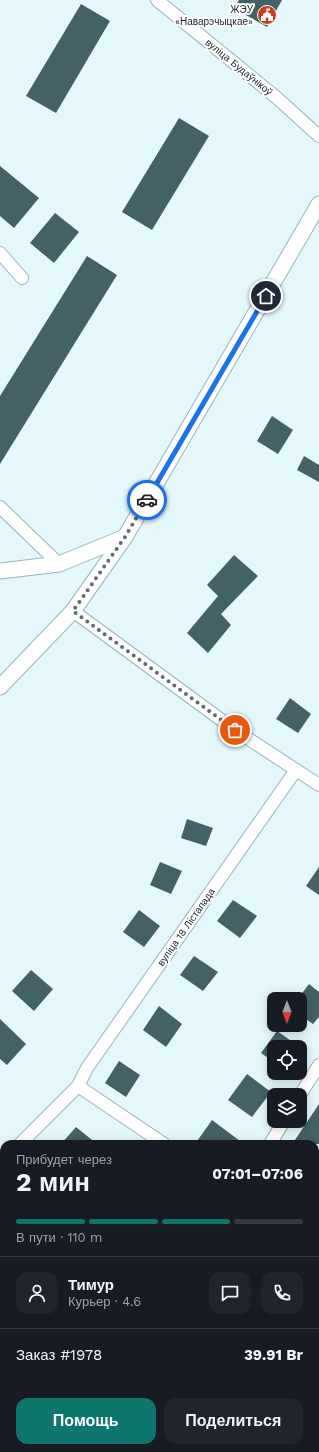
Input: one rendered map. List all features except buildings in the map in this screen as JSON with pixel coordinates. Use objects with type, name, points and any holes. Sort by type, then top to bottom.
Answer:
[{"type":"street","name":"вуліца Будаўнікоў","points":[[157,0],[277,98],[319,136]]},
{"type":"street","points":[[0,687],[73,611],[125,537],[319,204]]},
{"type":"street","points":[[0,253],[22,278]]},
{"type":"street","points":[[0,507],[59,564]]},
{"type":"street","points":[[0,570],[59,564],[125,537]]},
{"type":"street","points":[[73,611],[235,730],[319,784]]},
{"type":"street","name":"вуліца 18 Лістапада","points":[[24,1140],[78,1086],[87,1068],[296,770]]},
{"type":"street","points":[[304,1088],[319,1065]]},
{"type":"street","points":[[78,1086],[158,1140]]},
{"type":"street","points":[[272,1140],[280,1128]]},
{"type":"way so far","points":[[147,500],[125,537],[73,611],[235,730]]},
{"type":"place","name":"ЖЭУ «Наварэчыцкае»","points":[[267,15]]},
{"type":"route","points":[[147,500],[266,296]]}]
